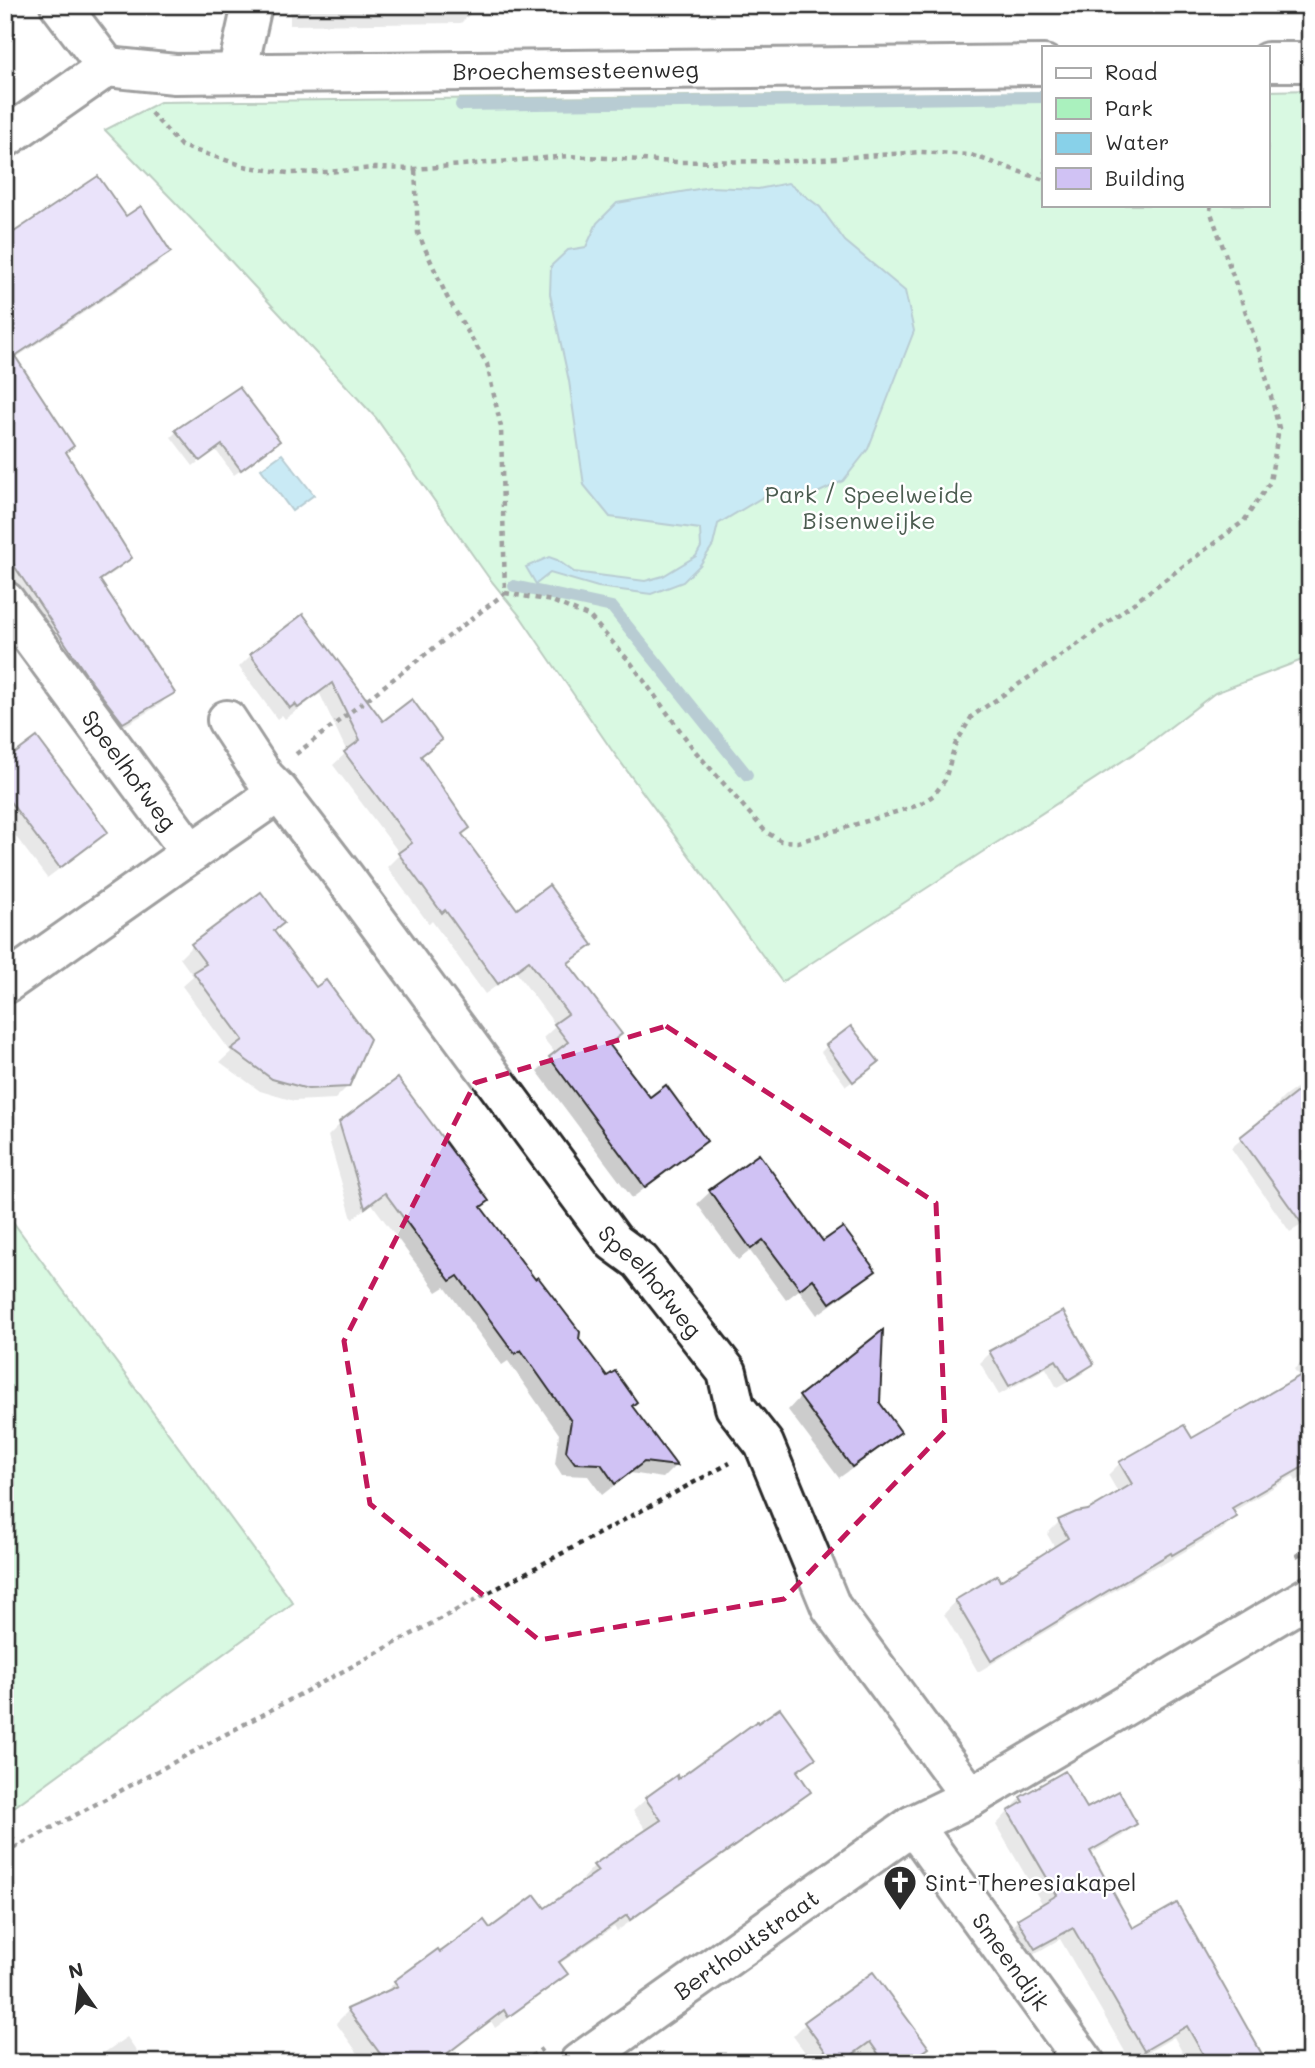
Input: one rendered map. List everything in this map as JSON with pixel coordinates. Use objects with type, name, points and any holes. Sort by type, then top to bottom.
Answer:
[{"type":"street","points":[[5,138],[107,67],[60,5]]},
{"type":"street","points":[[237,73],[252,5]]},
{"type":"street","points":[[1270,62],[1310,62]]},
{"type":"street","name":"Broechemsesteenweg","points":[[107,67],[175,74],[1042,65]]},
{"type":"street","name":"Speelhofweg","points":[[5,601],[191,853],[272,785]]},
{"type":"street","name":"Speelhofweg","points":[[227,720],[272,785],[614,1242],[640,1261],[727,1372],[734,1407],[764,1444],[831,1606],[971,1797]]},
{"type":"street","points":[[5,984],[191,853]]},
{"type":"street","points":[[971,1797],[1310,1596]]},
{"type":"street","name":"Berthoutstraat","points":[[579,2063],[913,1825],[971,1797]]},
{"type":"street","name":"Smeendijk","points":[[913,1825],[1085,2063]]},
{"type":"path","points":[[107,67],[181,146],[248,167],[288,173],[327,173],[374,168],[415,169],[569,156],[677,162],[782,161],[921,152],[971,155],[1042,179]]},
{"type":"path","points":[[415,169],[418,233],[447,297],[487,364],[501,427],[505,593]]},
{"type":"path","points":[[272,785],[505,593],[552,601],[590,618],[631,663],[695,751],[766,832],[780,841],[798,842],[919,805],[934,795],[945,780],[955,745],[972,716],[1084,640],[1244,521],[1270,482],[1279,428],[1260,353],[1211,206]]},
{"type":"path","points":[[5,1853],[764,1444]]},
{"type":"path","points":[[5,1828],[18,1846]]},
{"type":"highlighted area","points":[[666,1026],[936,1203],[945,1431],[784,1599],[539,1640],[370,1504],[344,1341],[475,1083]]},
{"type":"green space","name":"Park / Speelweide Bisenweijke","points":[[1310,90],[1310,657],[1215,693],[1144,747],[782,982],[611,749],[520,616],[489,578],[376,418],[203,231],[105,130],[160,102],[1042,92],[1042,206],[1270,206],[1270,91]]},
{"type":"green space","points":[[5,1211],[293,1603],[14,1807],[5,1794]]},
{"type":"water","points":[[788,183],[820,207],[845,241],[905,291],[914,331],[868,449],[843,481],[811,496],[768,494],[718,524],[713,545],[700,565],[683,582],[651,594],[598,587],[550,573],[536,584],[526,567],[549,557],[574,572],[645,581],[663,576],[696,556],[701,547],[700,529],[610,517],[584,485],[569,381],[550,294],[551,266],[568,250],[586,247],[597,223],[617,203],[710,187],[758,189]]},
{"type":"water","points":[[282,454],[314,495],[292,511],[261,469]]},
{"type":"building","points":[[98,176],[126,216],[141,206],[171,252],[15,356],[74,446],[66,452],[132,558],[100,580],[175,693],[123,723],[89,679],[5,552],[5,238]]},
{"type":"building","points":[[239,387],[280,441],[241,470],[222,445],[200,461],[175,430]]},
{"type":"building","points":[[303,614],[383,721],[412,699],[442,740],[421,756],[470,828],[462,834],[517,909],[549,885],[593,945],[568,963],[622,1034],[609,1044],[650,1097],[666,1085],[707,1141],[645,1187],[549,1057],[568,1042],[554,1024],[568,1014],[529,961],[498,984],[445,910],[442,913],[398,853],[412,843],[344,752],[360,740],[332,683],[298,708],[295,704],[290,708],[250,654]]},
{"type":"building","points":[[37,737],[108,832],[60,868],[5,795],[5,761]]},
{"type":"building","points":[[261,892],[284,923],[274,931],[316,987],[326,980],[370,1039],[349,1087],[308,1089],[272,1079],[231,1049],[243,1040],[193,972],[206,964],[191,944]]},
{"type":"building","points":[[851,1026],[879,1062],[853,1082],[826,1045]]},
{"type":"building","points":[[398,1078],[489,1201],[481,1207],[535,1279],[538,1277],[580,1332],[579,1339],[607,1376],[615,1371],[637,1402],[632,1406],[677,1466],[644,1462],[615,1484],[601,1464],[575,1463],[566,1451],[571,1421],[521,1350],[515,1354],[458,1276],[450,1281],[385,1193],[365,1208],[339,1122]]},
{"type":"building","points":[[1310,1082],[1310,1235],[1240,1137]]},
{"type":"building","points":[[759,1154],[823,1241],[843,1227],[876,1271],[830,1303],[813,1279],[800,1289],[763,1240],[751,1249],[709,1190]]},
{"type":"building","points":[[1063,1311],[1094,1364],[1068,1380],[1056,1360],[1009,1386],[989,1351]]},
{"type":"building","points":[[883,1330],[880,1403],[901,1432],[852,1467],[799,1396]]},
{"type":"building","points":[[1310,1370],[1310,1463],[1232,1508],[1237,1517],[1172,1555],[1171,1553],[991,1661],[955,1600],[997,1575],[1000,1581],[1068,1538],[1058,1520],[1088,1510],[1132,1484],[1119,1462],[1184,1425],[1192,1438]]},
{"type":"building","points":[[780,1708],[816,1758],[797,1771],[811,1792],[630,1920],[627,1915],[559,1962],[568,1974],[508,2017],[504,2010],[435,2063],[387,2063],[347,2009],[398,1986],[394,1981],[484,1920],[490,1928],[535,1895],[545,1908],[598,1871],[593,1865],[661,1820],[645,1798],[677,1775],[678,1779],[757,1721],[758,1723]]},
{"type":"building","points":[[1065,1771],[1087,1808],[1119,1791],[1137,1824],[1090,1851],[1133,1928],[1177,1903],[1267,2063],[1208,2063],[1187,2026],[1144,2051],[1073,1928],[1035,1949],[1017,1919],[1057,1895],[1008,1811],[1023,1802],[1020,1797]]},
{"type":"building","points":[[873,1972],[929,2048],[907,2063],[885,2063],[870,2042],[841,2063],[834,2063],[804,2022]]},
{"type":"waterway","points":[[461,105],[1042,97]]},
{"type":"waterway","points":[[514,586],[612,607],[747,775]]},
{"type":"place","name":"Sint-Theresiakapel","points":[[900,1912]]}]
